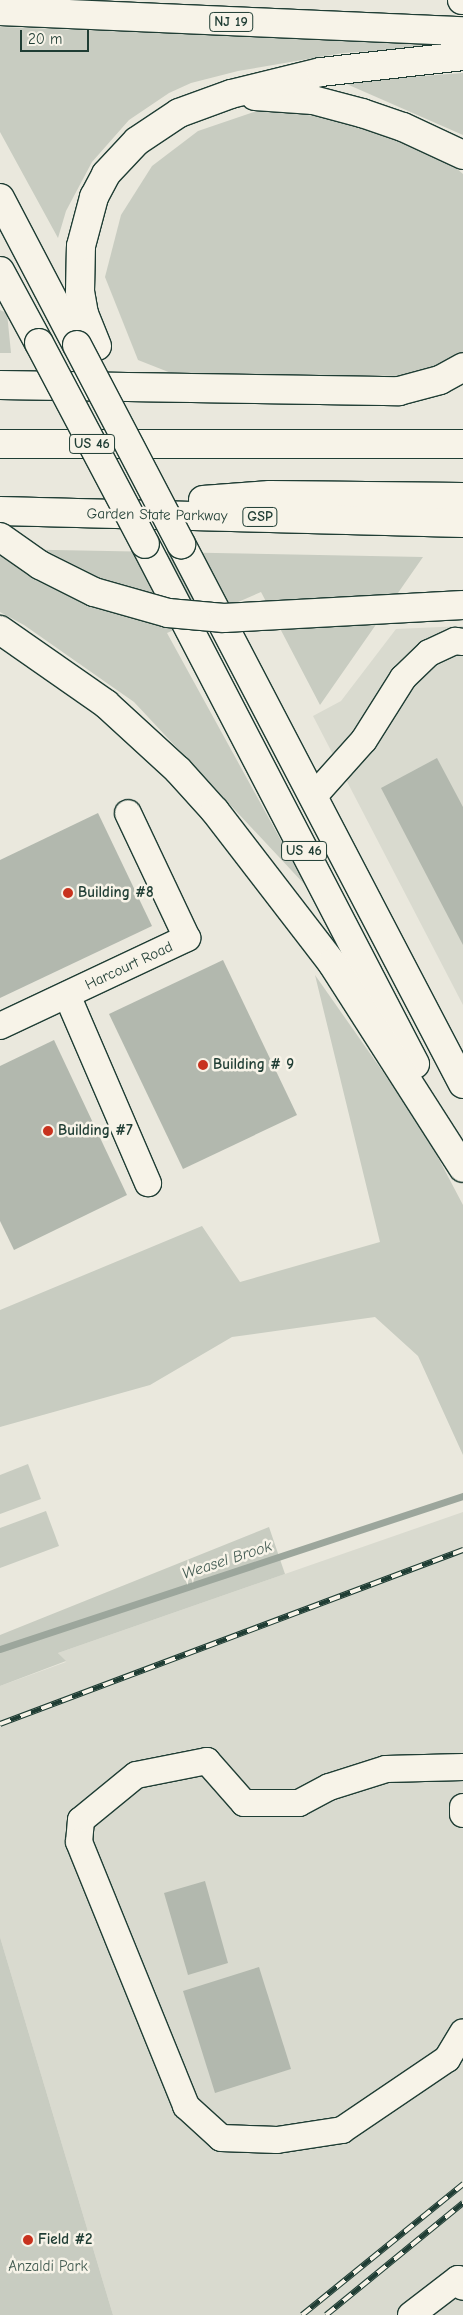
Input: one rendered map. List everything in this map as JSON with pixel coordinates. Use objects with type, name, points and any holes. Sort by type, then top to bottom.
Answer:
[{"type":"highway","name":"NJ 19","points":[[0,11],[463,31]]},
{"type":"highway","points":[[87,346],[80,269],[86,221],[106,174],[155,127],[178,113],[231,94],[321,72],[405,60],[463,56]]},
{"type":"highway","points":[[231,94],[313,100],[338,106],[403,127],[463,155]]},
{"type":"highway","name":"US 46","points":[[0,198],[87,346],[181,544],[463,1084]]},
{"type":"highway","name":"US 46","points":[[0,271],[463,1158]]},
{"type":"highway","points":[[0,302],[25,318]]},
{"type":"highway","points":[[0,385],[399,390],[440,380],[463,366]]},
{"type":"highway","points":[[0,444],[463,444]]},
{"type":"highway","points":[[57,512],[270,495],[463,497]]},
{"type":"highway","name":"Garden State Parkway","points":[[0,511],[463,523]]},
{"type":"highway","points":[[0,537],[40,565],[94,592],[168,613],[224,618],[463,605]]},
{"type":"highway","points":[[0,630],[106,704],[178,770],[215,811],[332,963],[463,1168]]},
{"type":"street","points":[[312,797],[364,740],[403,678],[429,653],[455,641],[463,642]]},
{"type":"street","name":"Harcourt Road","points":[[0,1026],[188,938],[128,813]]},
{"type":"street","points":[[67,995],[148,1183]]},
{"type":"street","points":[[463,1767],[386,1769],[330,1787],[299,1803],[244,1803],[207,1761],[136,1775],[81,1820],[79,1842],[186,2106],[221,2138],[277,2140],[342,2130],[447,2059],[463,2032]]},
{"type":"street","points":[[463,1807],[463,1814]]},
{"type":"street","points":[[411,2315],[458,2279],[463,2287]]},
{"type":"shaded area","points":[[463,626],[463,1005],[313,716],[341,701],[396,629]]},
{"type":"shaded area","points":[[463,1512],[463,2315],[113,2315],[0,1937],[0,1686],[66,1662],[58,1653]]},
{"type":"green space","points":[[0,27],[434,43],[434,47],[343,53],[238,71],[191,83],[169,93],[129,120],[92,162],[66,211],[58,238],[0,132]]},
{"type":"green space","points":[[463,73],[463,135],[342,82]]},
{"type":"green space","points":[[263,109],[345,120],[436,150],[463,174],[463,355],[458,361],[404,376],[171,373],[138,360],[105,277],[121,215],[152,166],[198,131]]},
{"type":"green space","points":[[0,310],[7,313],[11,353],[0,353]]},
{"type":"green space","points":[[0,549],[423,557],[320,705],[261,592],[167,633],[306,886],[134,702],[24,625],[0,612]]},
{"type":"green space","points":[[315,975],[423,1129],[463,1205],[463,1455],[418,1356],[375,1317],[232,1337],[150,1385],[0,1427],[0,1310],[202,1226],[240,1282],[380,1242]]},
{"type":"green space","points":[[28,1464],[41,1499],[0,1514],[0,1475]]},
{"type":"green space","points":[[46,1511],[59,1546],[0,1568],[0,1528]]},
{"type":"green space","points":[[269,1527],[285,1574],[58,1653],[66,1661],[0,1686],[0,1635]]},
{"type":"green space","name":"Anzaldi Park","points":[[0,1937],[113,2315],[0,2315]]},
{"type":"building","points":[[437,758],[463,807],[463,945],[381,788]]},
{"type":"building","name":"Building #8","points":[[98,813],[152,926],[0,998],[0,860]]},
{"type":"building","name":"Building # 9","points":[[223,960],[297,1115],[183,1169],[109,1014]]},
{"type":"building","name":"Building #7","points":[[54,1040],[127,1195],[14,1250],[0,1221],[0,1066]]},
{"type":"building","points":[[205,1881],[228,1963],[188,1975],[164,1893]]},
{"type":"building","points":[[259,1967],[291,2069],[215,2093],[183,1991]]},
{"type":"waterway","name":"Weasel Brook","points":[[0,1649],[463,1496]]},
{"type":"railway","points":[[0,1724],[463,1550]]},
{"type":"railway","points":[[302,2315],[463,2184]]},
{"type":"railway","points":[[326,2315],[463,2203]]},
{"type":"place","name":"Building #8","points":[[68,893]]},
{"type":"place","name":"Building # 9","points":[[203,1065]]},
{"type":"place","name":"Building #7","points":[[48,1131]]},
{"type":"place","name":"Field #2","points":[[28,2240]]}]
